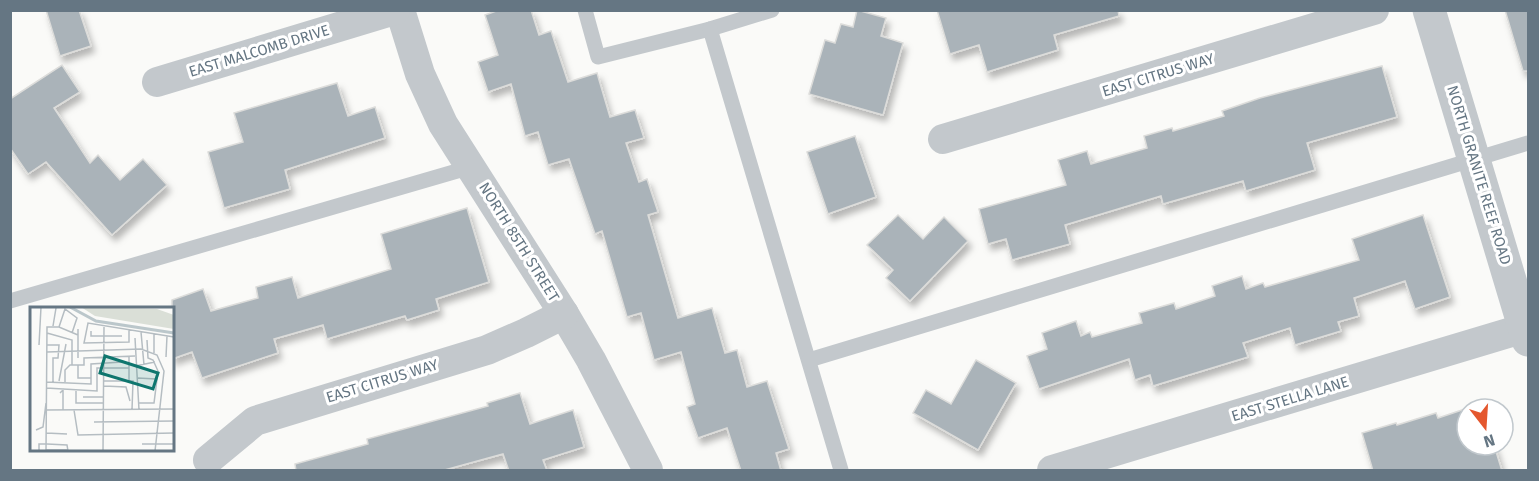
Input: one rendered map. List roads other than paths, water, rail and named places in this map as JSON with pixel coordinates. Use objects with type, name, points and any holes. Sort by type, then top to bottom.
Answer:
[{"type":"street","name":"EAST MALCOMB DRIVE","points":[[157,82],[395,10]]},
{"type":"street","name":"NORTH 85TH STREET","points":[[400,10],[425,84],[443,124],[564,314],[591,360],[648,471]]},
{"type":"street","name":"EAST CITRUS WAY","points":[[943,140],[1374,10]]},
{"type":"street","name":"NORTH GRANITE REEF ROAD","points":[[1429,10],[1527,332]]},
{"type":"street","name":"EAST CITRUS WAY","points":[[208,460],[255,421],[487,350],[564,314]]},
{"type":"street","name":"EAST STELLA LANE","points":[[1052,471],[1527,332]]},
{"type":"lane","points":[[585,10],[598,57],[710,29],[772,10]]},
{"type":"lane","points":[[710,29],[842,471]]},
{"type":"lane","points":[[809,360],[1528,143]]},
{"type":"lane","points":[[10,301],[471,167]]}]
